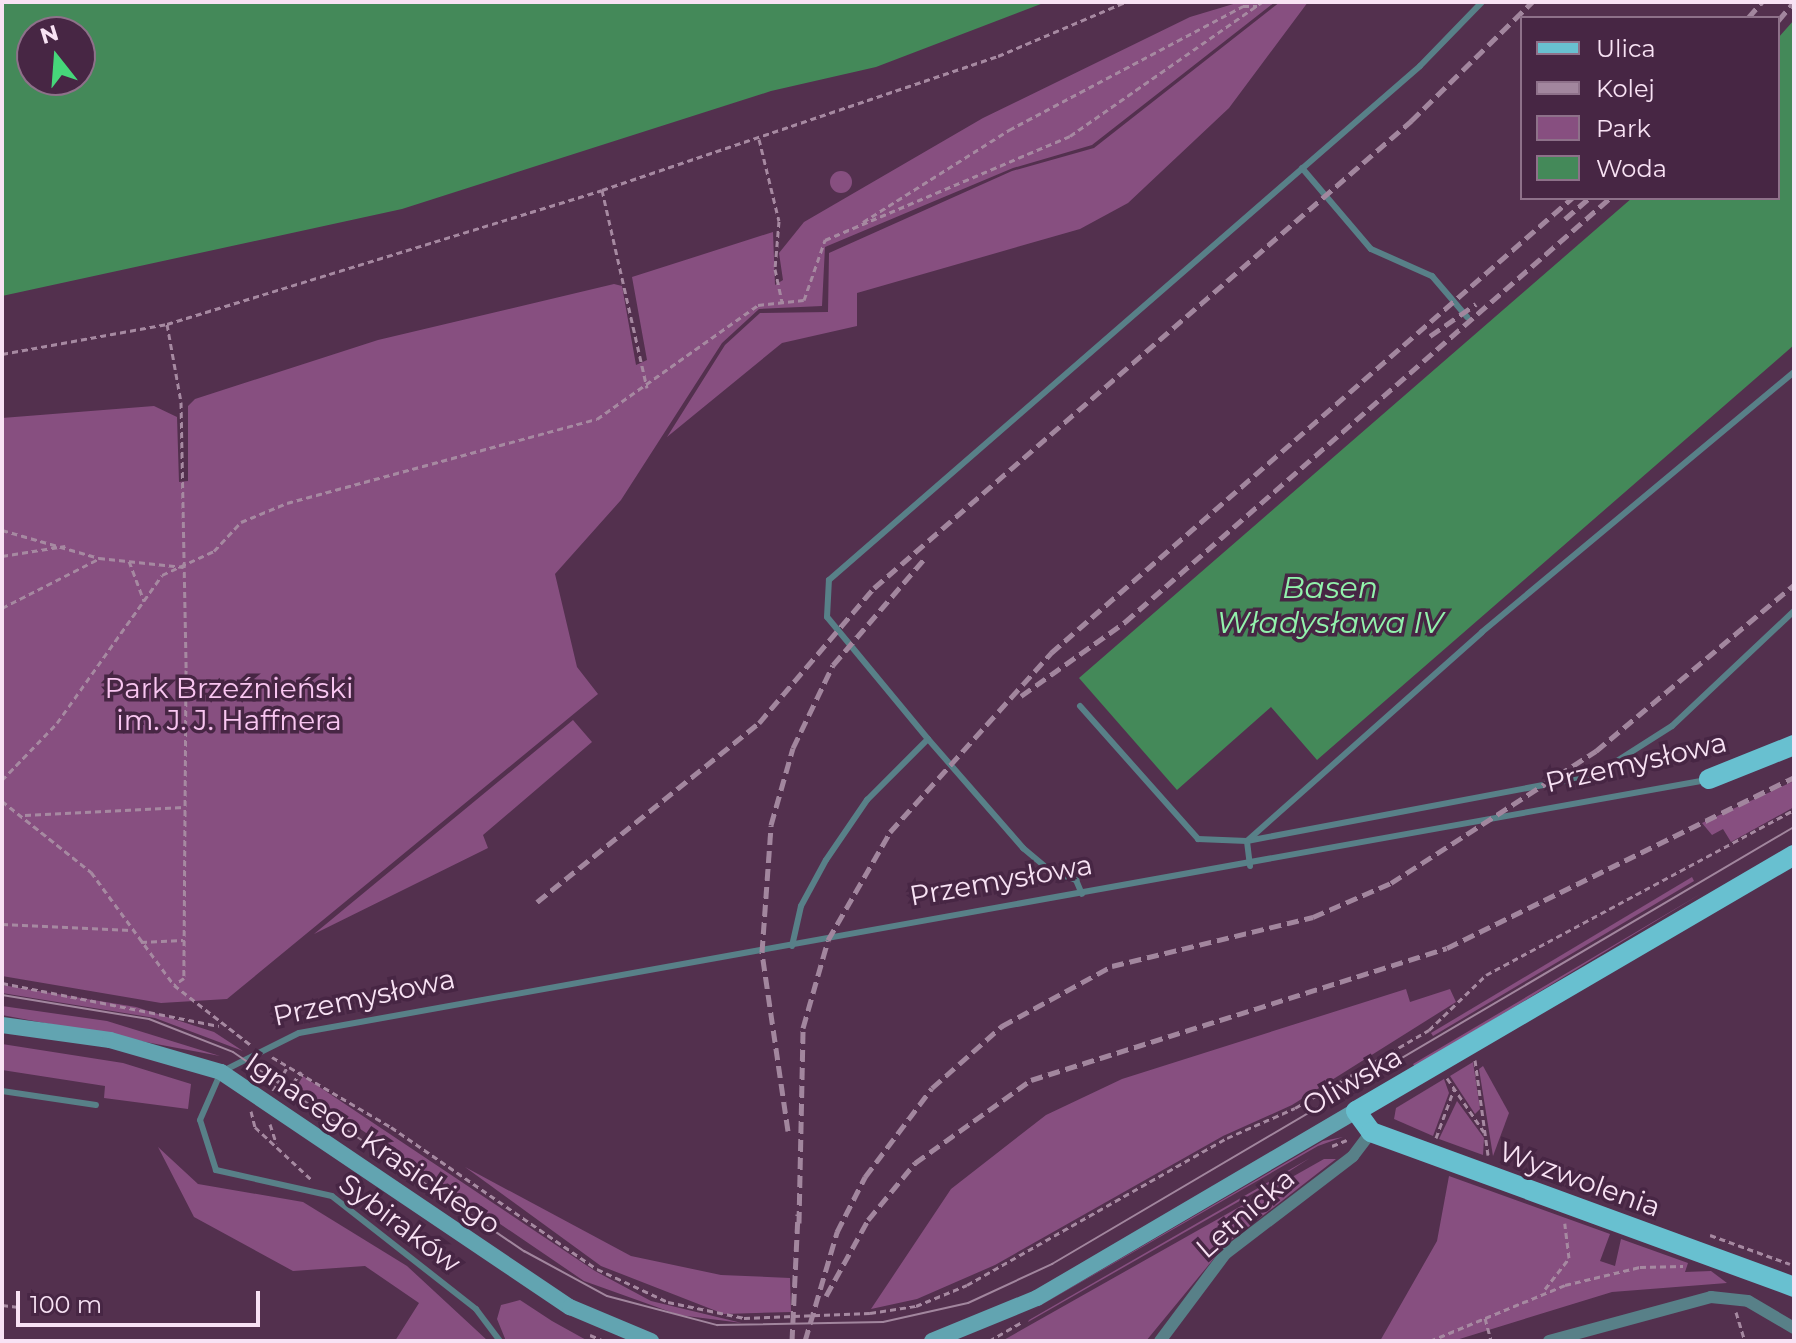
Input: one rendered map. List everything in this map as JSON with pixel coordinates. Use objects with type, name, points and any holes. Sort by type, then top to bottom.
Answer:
[{"type":"main road","name":"Przemysłowa","points":[[1709,779],[1794,745]]},
{"type":"main road","name":"Oliwska","points":[[1356,1111],[1794,855]]},
{"type":"main road","points":[[1356,1111],[1371,1132]]},
{"type":"main road","name":"Wyzwolenia","points":[[1371,1132],[1794,1287]]},
{"type":"street","name":"Ignacego Krasickiego","points":[[2,1025],[110,1040],[221,1072],[570,1307],[651,1341]]},
{"type":"street","name":"Oliwska","points":[[932,1341],[1037,1298],[1356,1111]]},
{"type":"street","name":"Letnicka","points":[[1160,1341],[1225,1254],[1353,1156],[1371,1132]]},
{"type":"street","points":[[1549,1341],[1711,1297],[1748,1301],[1794,1328]]},
{"type":"lane","points":[[1082,894],[1076,880],[1050,871],[1023,848],[827,617],[829,580],[1302,168],[1482,2]]},
{"type":"lane","points":[[1302,168],[1371,249],[1432,276],[1467,317]]},
{"type":"lane","points":[[1247,841],[1482,632],[1794,372]]},
{"type":"lane","points":[[1080,706],[1198,839],[1247,841],[1595,775],[1672,726],[1794,611]]},
{"type":"lane","points":[[792,946],[801,906],[826,860],[867,800],[928,739]]},
{"type":"lane","name":"Przemysłowa","points":[[221,1072],[299,1033],[1250,866],[1709,779]]},
{"type":"lane","points":[[1247,841],[1250,866]]},
{"type":"lane","name":"Sybiraków","points":[[221,1072],[200,1120],[210,1163],[223,1173],[316,1188],[476,1309],[500,1341]]},
{"type":"lane","points":[[2,1091],[96,1105]]},
{"type":"path","points":[[2,354],[167,324],[602,190],[759,139],[1125,2]]},
{"type":"path","points":[[2,780],[57,723],[162,575],[184,567],[260,513],[529,442],[597,419],[647,388],[748,311],[813,290],[817,246],[1070,136],[1262,2]]},
{"type":"path","points":[[862,224],[1009,130],[1243,6],[1257,6]]},
{"type":"path","points":[[759,139],[779,221],[775,269],[782,302]]},
{"type":"path","points":[[602,190],[647,388]]},
{"type":"path","points":[[167,324],[181,402],[184,547],[184,978],[174,985]]},
{"type":"path","points":[[2,530],[67,546],[99,558],[184,567]]},
{"type":"path","points":[[2,556],[67,546]]},
{"type":"path","points":[[2,608],[99,558]]},
{"type":"path","points":[[129,561],[144,601]]},
{"type":"path","points":[[2,801],[25,815],[91,872],[174,985],[221,1025],[301,1072],[597,1269],[668,1302],[744,1318],[870,1313],[916,1306],[967,1285],[1227,1138],[1295,1108],[1429,1030],[1486,975],[1794,810]]},
{"type":"path","points":[[25,815],[184,807]]},
{"type":"path","points":[[2,924],[131,930]]},
{"type":"path","points":[[141,942],[183,940]]},
{"type":"path","points":[[2,983],[221,1025]]},
{"type":"path","points":[[1475,1057],[1489,1163]]},
{"type":"path","points":[[275,1089],[288,1066]]},
{"type":"path","points":[[293,1083],[301,1072]]},
{"type":"path","points":[[1445,1075],[1486,1135]]},
{"type":"path","points":[[1434,1143],[1454,1089]]},
{"type":"path","points":[[237,1103],[264,1117]]},
{"type":"path","points":[[251,1111],[255,1127],[276,1143],[316,1188]]},
{"type":"path","points":[[269,1121],[276,1143]]},
{"type":"path","points":[[1542,1292],[1569,1258],[1564,1214]]},
{"type":"path","points":[[1430,1341],[1542,1292],[1640,1267],[1691,1268]]},
{"type":"path","points":[[2,1305],[19,1307]]},
{"type":"path","points":[[1734,1305],[1745,1341]]},
{"type":"path","points":[[1484,1316],[1491,1341]]},
{"type":"path","points":[[989,1341],[1021,1325]]},
{"type":"green space","name":"Park Brzeźnieński im. J. J. Haffnera","points":[[1240,2],[1275,2],[1092,145],[1013,168],[825,247],[822,306],[759,309],[722,343],[621,500],[555,574],[577,667],[598,694],[227,999],[161,1003],[2,976],[2,418],[154,406],[177,417],[179,482],[188,481],[188,406],[195,399],[378,340],[614,284],[622,286],[636,365],[647,360],[632,277],[773,232],[775,285],[783,280],[779,253],[804,222],[983,118],[1190,17]]},
{"type":"green space","points":[[1280,2],[1308,2],[1229,108],[1128,203],[1080,229],[857,293],[857,326],[782,343],[667,437],[725,345],[760,313],[828,312],[829,253],[1012,171],[1094,148]]},
{"type":"green space","points":[[837,171],[845,171],[852,182],[845,193],[837,193],[830,186],[830,178]]},
{"type":"green space","points":[[573,720],[592,742],[483,835],[488,848],[314,934]]},
{"type":"green space","points":[[1794,781],[1794,807],[1731,842],[1723,829],[1712,835],[1702,823]]},
{"type":"green space","points":[[1692,877],[1694,881],[1433,1036],[1431,1033]]},
{"type":"green space","points":[[1702,893],[1415,1067],[1413,1064]]},
{"type":"green space","points":[[2,985],[136,1007],[214,1032],[243,1051],[155,1018],[2,993]]},
{"type":"green space","points":[[1406,989],[1410,1002],[1450,989],[1456,1002],[1292,1105],[1223,1136],[995,1265],[917,1299],[871,1309],[951,1189],[1046,1115],[1122,1079]]},
{"type":"green space","points":[[2,1006],[107,1021],[220,1056],[2,1015]]},
{"type":"green space","points":[[2,1044],[123,1063],[191,1084],[188,1109],[104,1098],[105,1086],[2,1070]]},
{"type":"green space","points":[[1473,1062],[1480,1109],[1475,1114],[1450,1076]]},
{"type":"green space","points":[[1483,1066],[1509,1113],[1493,1156],[1479,1069]]},
{"type":"green space","points":[[303,1076],[595,1271],[651,1301],[742,1323],[679,1315],[584,1281],[297,1086]]},
{"type":"green space","points":[[1444,1079],[1449,1093],[1433,1136],[1394,1119],[1396,1108]]},
{"type":"green space","points":[[1457,1101],[1484,1138],[1483,1155],[1439,1139]]},
{"type":"green space","points":[[1343,1137],[1318,1146],[1024,1315],[1323,1141]]},
{"type":"green space","points":[[158,1147],[198,1184],[303,1202],[407,1266],[488,1341],[395,1341],[419,1303],[365,1266],[293,1271],[194,1217]]},
{"type":"green space","points":[[1310,1158],[1271,1183],[1028,1322],[1029,1320]]},
{"type":"green space","points":[[1324,1159],[1336,1159],[1225,1245],[1146,1341],[1002,1341]]},
{"type":"green space","points":[[465,1167],[631,1256],[721,1275],[790,1278],[791,1312],[724,1314],[601,1266]]},
{"type":"green space","points":[[1449,1176],[1610,1234],[1600,1261],[1615,1266],[1621,1239],[1688,1263],[1685,1272],[1711,1271],[1727,1283],[1612,1292],[1453,1341],[1380,1341],[1437,1241]]},
{"type":"green space","points":[[520,1300],[588,1341],[506,1341],[497,1319],[501,1305]]},
{"type":"water","points":[[2,2],[1046,2],[876,67],[771,91],[402,209],[2,296]]},
{"type":"water","name":"Basen Władysława IV","points":[[1794,20],[1794,345],[1317,760],[1271,707],[1177,790],[1079,678],[1630,200],[1780,200],[1780,36]]},
{"type":"tram line","points":[[2,995],[149,1019],[233,1052],[524,1251],[607,1296],[717,1325],[883,1322],[968,1303],[1052,1264],[1794,827]]},
{"type":"railway","points":[[537,902],[759,723],[874,588],[1411,121],[1532,2]]},
{"type":"railway","points":[[1750,16],[1762,2]]},
{"type":"railway","points":[[1780,19],[1794,2]]},
{"type":"railway","points":[[799,1223],[803,1028],[828,940],[890,832],[1051,653],[1570,200]]},
{"type":"railway","points":[[1565,219],[1587,200]]},
{"type":"railway","points":[[1021,696],[1125,622],[1608,200]]},
{"type":"railway","points":[[1430,336],[1476,304]]},
{"type":"railway","points":[[788,1131],[762,952],[771,825],[793,748],[833,665],[926,557]]},
{"type":"railway","points":[[805,1341],[837,1232],[865,1177],[932,1088],[1002,1026],[1112,966],[1313,917],[1391,883],[1596,751],[1794,585]]},
{"type":"railway","points":[[826,1296],[868,1220],[915,1163],[1031,1080],[1447,948],[1794,777]]},
{"type":"railway","points":[[792,1341],[798,1214]]}]
